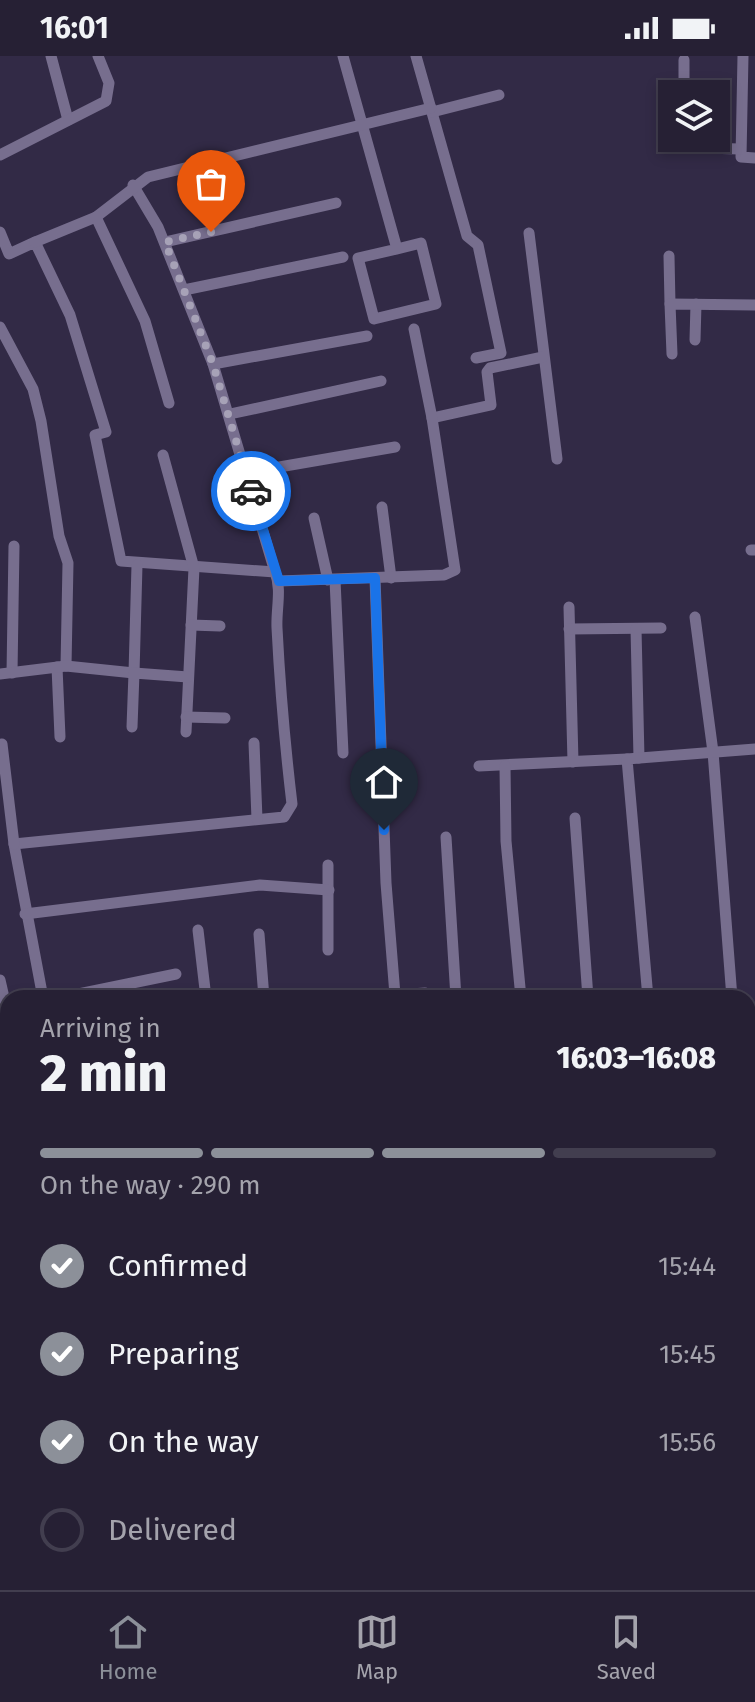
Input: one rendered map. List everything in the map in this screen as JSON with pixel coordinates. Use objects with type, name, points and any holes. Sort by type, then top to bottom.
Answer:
[{"type":"street","points":[[51,56],[68,120]]},
{"type":"street","points":[[0,155],[106,101],[109,83],[98,56]]},
{"type":"street","points":[[343,56],[397,249]]},
{"type":"street","points":[[416,56],[467,236],[478,245],[501,353],[476,358]]},
{"type":"street","points":[[743,56],[740,149],[741,157],[755,158]]},
{"type":"street","points":[[684,60],[684,80]]},
{"type":"street","points":[[0,232],[4,255],[96,217],[133,185],[148,177],[499,95]]},
{"type":"street","points":[[730,148],[740,149]]},
{"type":"street","points":[[14,844],[284,817],[292,804],[280,692],[277,577],[213,364],[165,242],[133,185]]},
{"type":"street","points":[[165,242],[336,203]]},
{"type":"street","points":[[96,217],[145,321],[169,403]]},
{"type":"street","points":[[529,233],[557,459]]},
{"type":"street","points":[[35,242],[70,315],[95,387],[106,432],[95,435],[121,561],[137,565],[194,568],[293,581],[444,575],[455,570],[432,418],[414,329]]},
{"type":"street","points":[[421,243],[436,304],[374,319],[358,258],[397,249],[421,243]]},
{"type":"street","points":[[669,256],[672,354]]},
{"type":"street","points":[[184,290],[201,284],[343,257]]},
{"type":"street","points":[[670,304],[755,305]]},
{"type":"street","points":[[695,340],[696,304]]},
{"type":"street","points":[[0,327],[33,389],[59,536],[68,563],[60,737]]},
{"type":"street","points":[[213,364],[367,336]]},
{"type":"street","points":[[432,418],[491,405],[487,372],[490,368],[543,357]]},
{"type":"street","points":[[230,414],[381,381]]},
{"type":"street","points":[[245,473],[395,447]]},
{"type":"street","points":[[163,455],[194,568],[186,732]]},
{"type":"street","points":[[382,507],[391,578]]},
{"type":"street","points":[[314,518],[336,596],[343,753]]},
{"type":"street","points":[[14,546],[6,674],[62,666],[188,677]]},
{"type":"street","points":[[132,727],[137,565]]},
{"type":"street","points":[[375,578],[386,883],[395,990]]},
{"type":"street","points":[[569,607],[573,762]]},
{"type":"street","points":[[695,617],[713,752],[731,990]]},
{"type":"street","points":[[191,625],[220,626]]},
{"type":"street","points":[[569,629],[661,628]]},
{"type":"street","points":[[636,629],[633,759],[647,990]]},
{"type":"street","points":[[186,717],[225,718]]},
{"type":"street","points":[[254,743],[257,819]]},
{"type":"street","points":[[2,744],[25,914],[41,990]]},
{"type":"street","points":[[479,766],[633,759],[755,749]]},
{"type":"street","points":[[505,766],[506,841],[520,990]]},
{"type":"street","points":[[575,818],[587,990]]},
{"type":"street","points":[[446,837],[456,990]]},
{"type":"street","points":[[328,865],[328,950]]},
{"type":"street","points":[[25,914],[260,885],[329,890]]},
{"type":"street","points":[[198,930],[205,990]]},
{"type":"street","points":[[259,934],[263,990]]},
{"type":"street","points":[[98,990],[176,974]]},
{"type":"way so far","points":[[211,232],[165,242],[232,418],[251,491]]},
{"type":"route","points":[[251,491],[279,581],[375,578],[384,830]]}]
